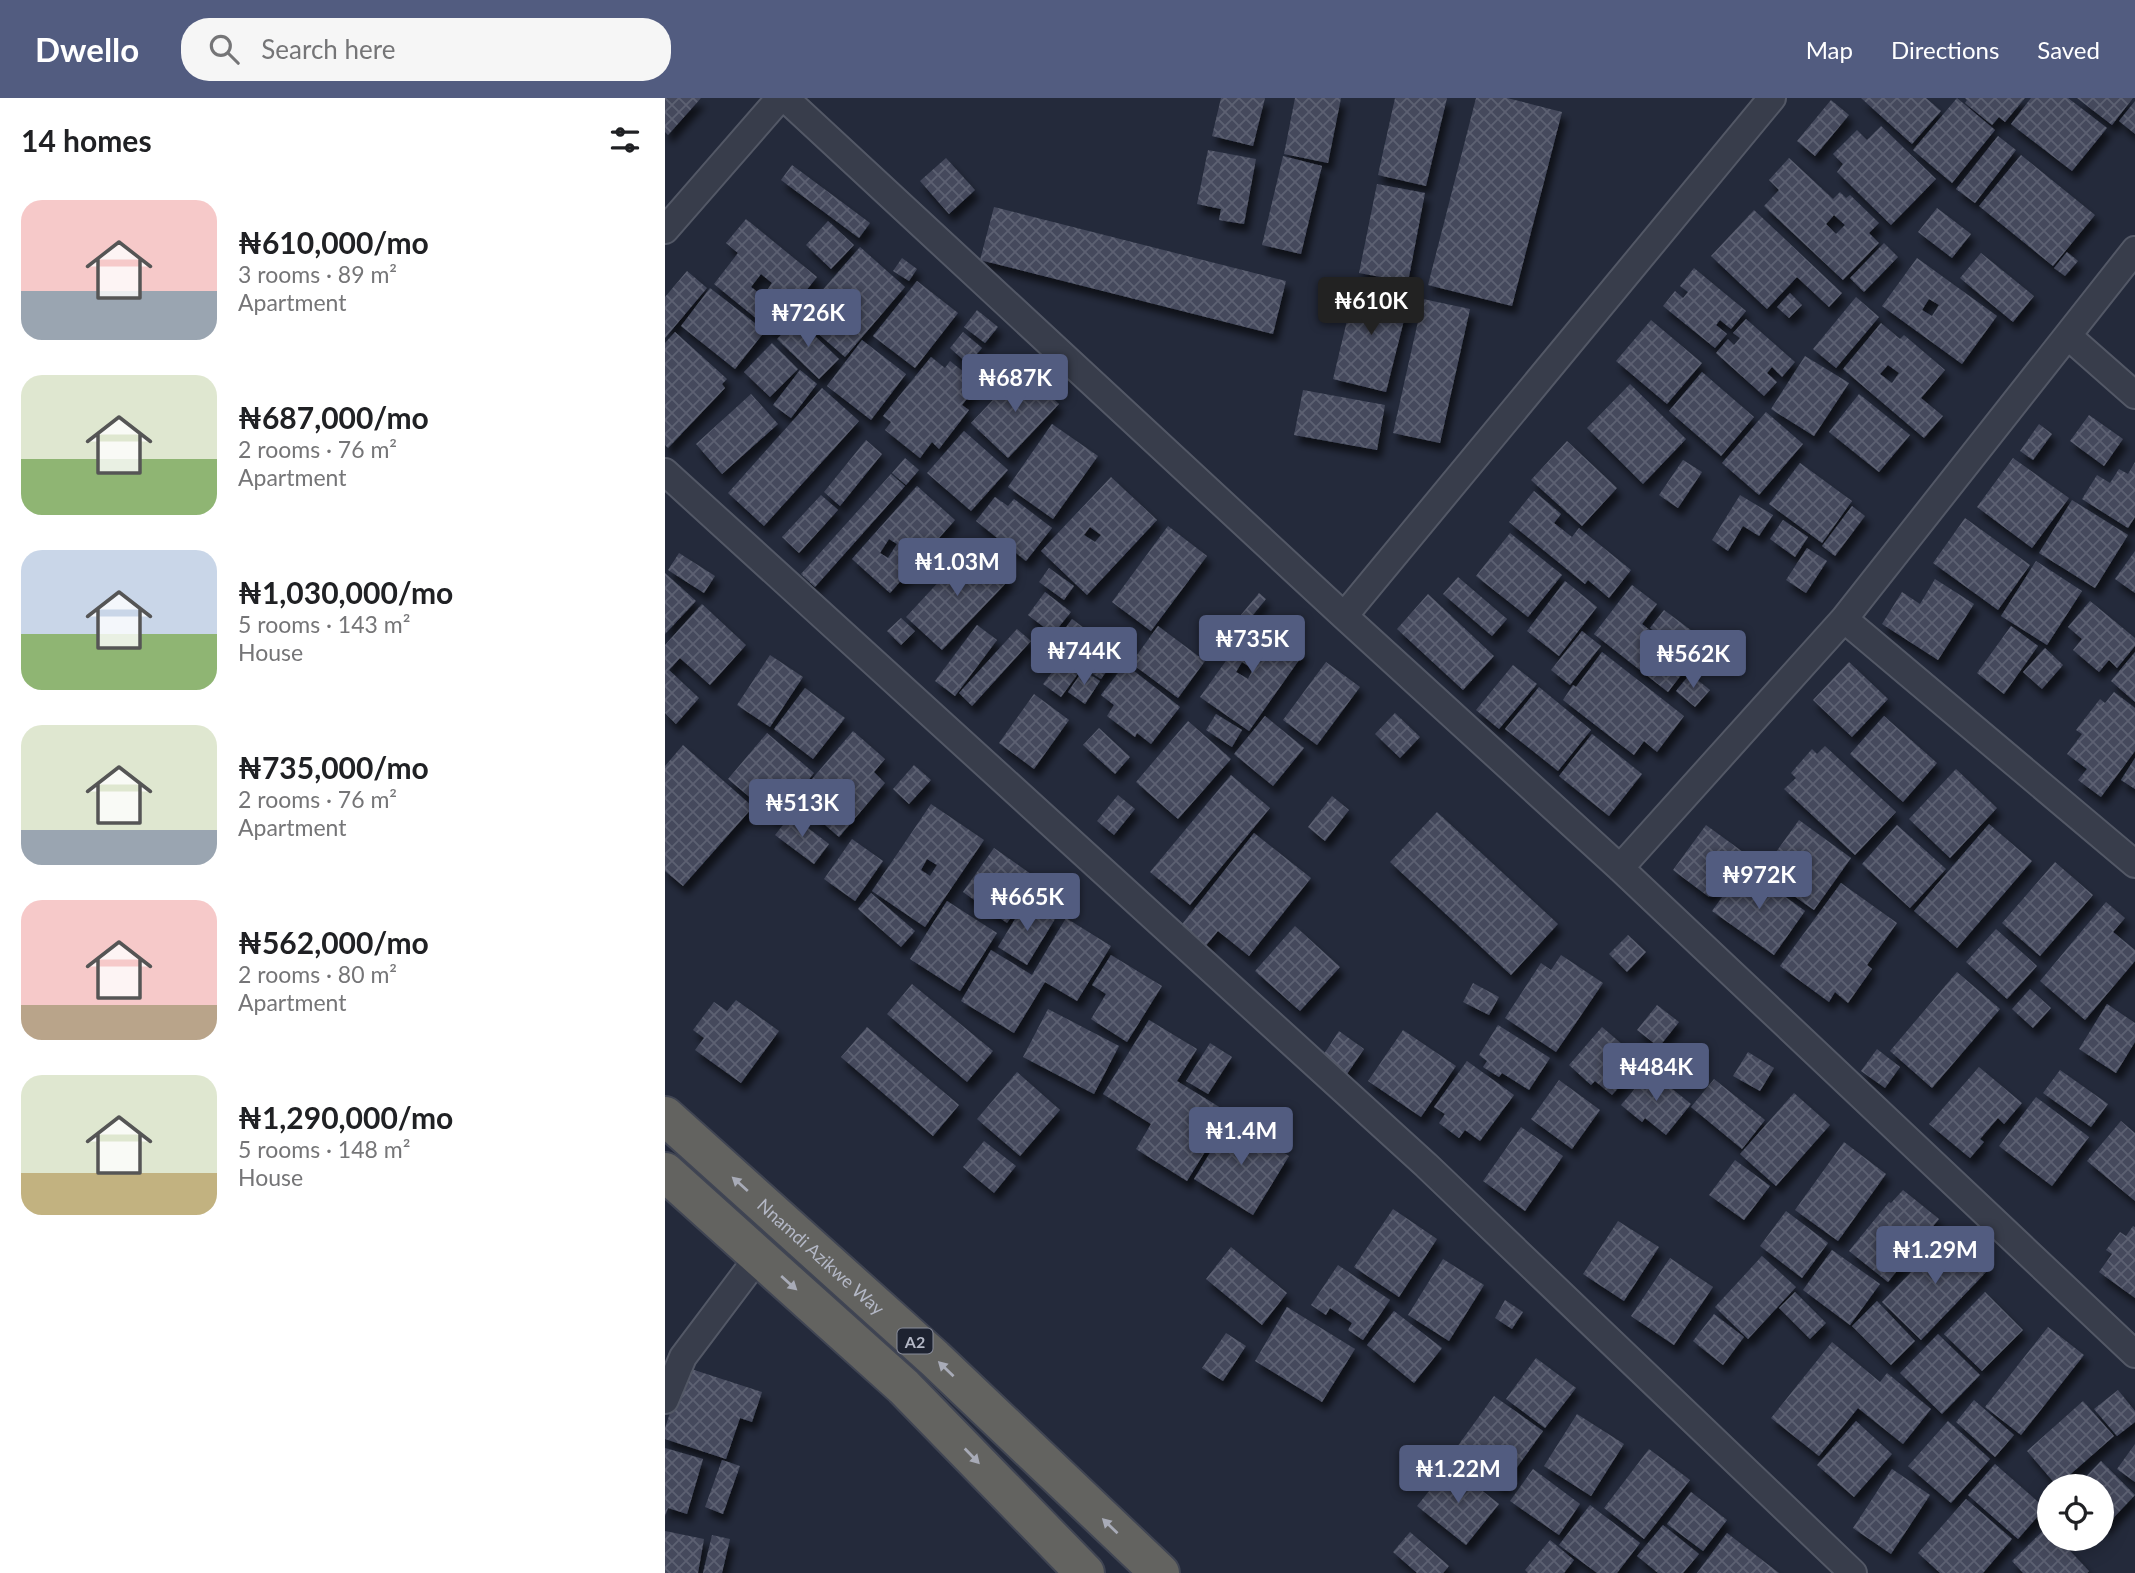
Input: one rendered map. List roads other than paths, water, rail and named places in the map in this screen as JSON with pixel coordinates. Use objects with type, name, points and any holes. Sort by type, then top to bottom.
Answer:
[{"type":"highway","name":"Nnamdi Azikwe Way","points":[[665,1116],[934,1358],[1160,1573]]},
{"type":"highway","name":"A2","points":[[665,1172],[904,1387],[1085,1573]]},
{"type":"street","points":[[665,230],[782,98],[1620,868],[2135,1354]]},
{"type":"street","points":[[1344,616],[1772,98]]},
{"type":"street","points":[[1620,868],[1844,618],[2135,250]]},
{"type":"street","points":[[2068,336],[2135,395]]},
{"type":"street","points":[[665,472],[1426,1165],[1853,1573]]},
{"type":"street","points":[[1844,618],[2135,864]]},
{"type":"street","points":[[665,1400],[683,1357],[759,1256]]}]
